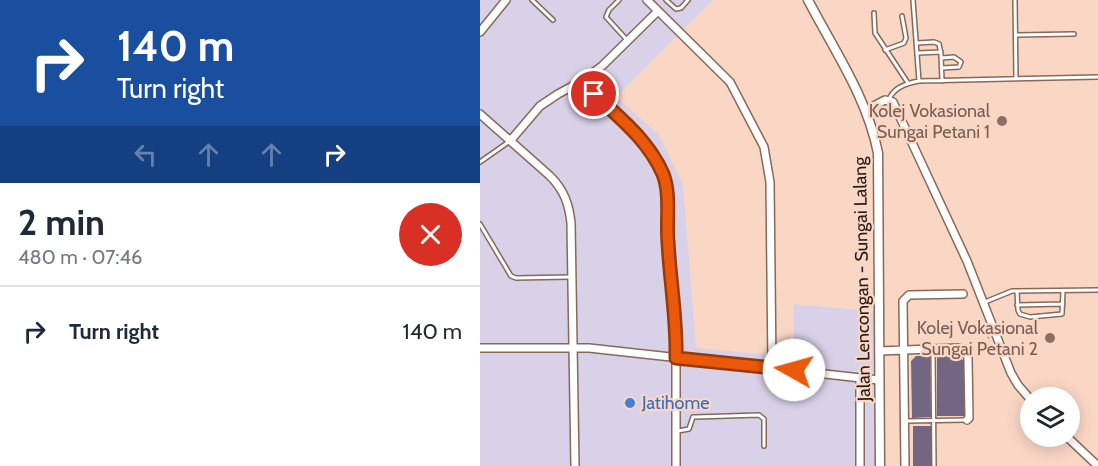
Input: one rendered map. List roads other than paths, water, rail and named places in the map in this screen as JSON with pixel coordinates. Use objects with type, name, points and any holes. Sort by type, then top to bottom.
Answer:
[{"type":"street","points":[[480,32],[506,0]]},
{"type":"street","points":[[647,0],[730,82],[764,147],[770,182],[772,368]]},
{"type":"street","name":"Jalan Lencongan - Sungai Lalang","points":[[808,0],[867,110],[879,160],[880,466]]},
{"type":"street","points":[[510,140],[540,106],[602,66],[658,11]]},
{"type":"street","points":[[582,81],[639,135],[662,173],[666,192],[676,358],[676,466]]},
{"type":"street","points":[[867,110],[890,100],[893,102],[946,215],[1011,373],[1020,387]]},
{"type":"street","points":[[480,114],[550,176],[564,193],[571,223],[574,466]]},
{"type":"street","points":[[905,466],[903,301],[906,297],[963,294]]},
{"type":"street","points":[[480,348],[574,347],[879,380]]},
{"type":"street","points":[[879,351],[962,348],[965,350],[968,358],[967,420]]},
{"type":"street","points":[[860,378],[860,466]]},
{"type":"street","points":[[1078,447],[1098,466]]},
{"type":"lane","points":[[532,0],[553,20]]},
{"type":"lane","points":[[619,0],[609,10],[606,17],[628,41]]},
{"type":"lane","points":[[666,0],[676,9],[681,8],[688,0]]},
{"type":"lane","points":[[914,0],[919,81]]},
{"type":"lane","points":[[1015,0],[1016,79]]},
{"type":"lane","points":[[874,13],[875,33],[908,83]]},
{"type":"lane","points":[[885,50],[904,43],[906,38],[902,16]]},
{"type":"lane","points":[[1016,35],[1074,34]]},
{"type":"lane","points":[[917,43],[939,44],[942,81]]},
{"type":"lane","points":[[918,53],[941,52]]},
{"type":"lane","points":[[941,58],[954,57],[962,62],[959,67],[942,68]]},
{"type":"lane","points":[[890,100],[891,94],[896,90],[908,83],[919,81],[1098,77]]},
{"type":"lane","points":[[480,162],[510,140]]},
{"type":"lane","points":[[480,225],[512,276],[516,278],[572,277]]},
{"type":"lane","points":[[984,303],[1006,292],[1098,290]]},
{"type":"lane","points":[[1017,291],[1017,305],[1020,314],[1024,316],[1058,316],[1063,311],[1063,291]]},
{"type":"lane","points":[[1017,305],[1063,304]]},
{"type":"lane","points":[[933,349],[934,466]]},
{"type":"lane","points":[[676,431],[689,429],[693,417],[759,415],[764,419],[764,446]]},
{"type":"lane","points":[[905,421],[967,420]]},
{"type":"place","name":"Kolej Vokasional Sungai Petani 1","points":[[1002,121]]},
{"type":"place","name":"Kolej Vokasional Sungai Petani 2","points":[[1050,338]]},
{"type":"place","name":"Jatihome","points":[[630,403]]}]
